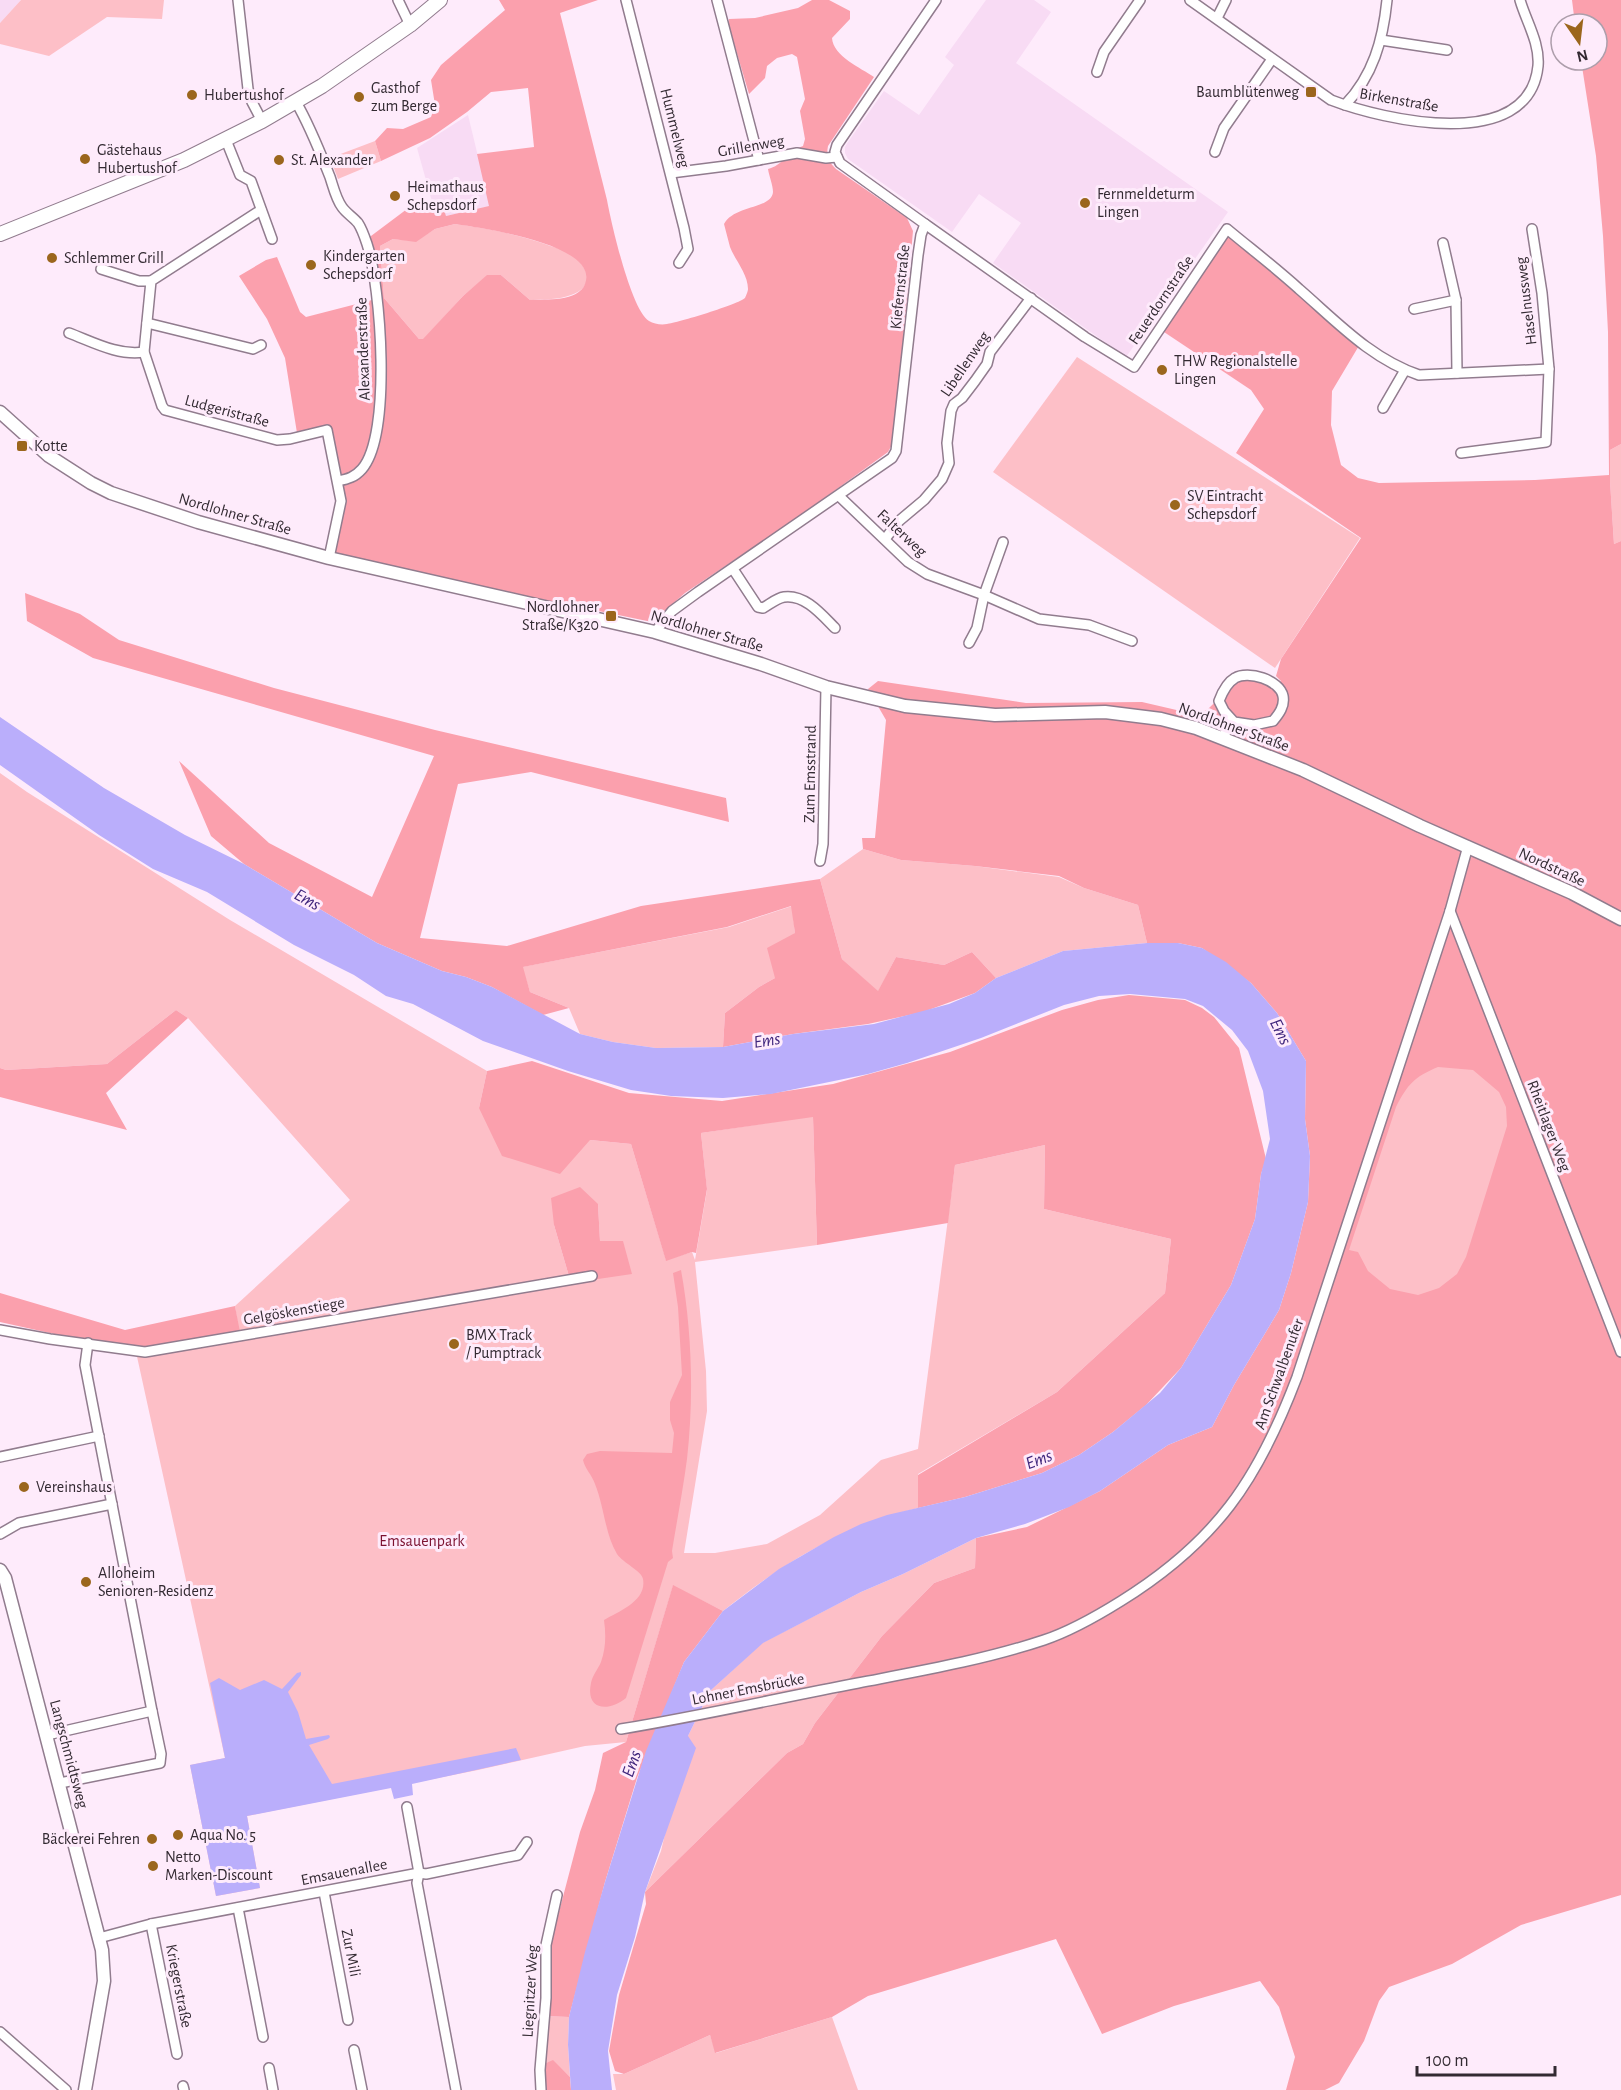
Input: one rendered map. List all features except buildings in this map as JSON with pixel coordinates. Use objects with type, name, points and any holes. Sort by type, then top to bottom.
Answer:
[{"type":"main road","points":[[0,234],[138,179],[226,140],[262,121],[296,102],[410,25],[440,0]]},
{"type":"street","points":[[238,0],[248,90],[262,121]]},
{"type":"street","points":[[398,0],[410,25]]},
{"type":"street","name":"Hummelweg","points":[[626,0],[671,173],[688,249],[679,263]]},
{"type":"street","points":[[717,0],[759,160]]},
{"type":"street","points":[[837,157],[835,152],[837,145],[936,0]]},
{"type":"street","points":[[1097,72],[1104,52],[1140,0]]},
{"type":"street","name":"Birkenstraße","points":[[1190,0],[1330,100],[1401,119],[1447,124],[1494,119],[1514,109],[1527,96],[1538,66],[1537,49],[1520,0]]},
{"type":"street","points":[[1216,18],[1226,0]]},
{"type":"street","points":[[1345,105],[1370,73],[1381,40],[1387,0]]},
{"type":"street","points":[[1381,40],[1447,50]]},
{"type":"street","points":[[1215,152],[1224,128],[1272,58]]},
{"type":"street","name":"Alexanderstraße","points":[[296,102],[311,130],[341,207],[358,223],[364,237],[370,256],[375,288],[381,354],[381,400],[377,433],[373,448],[363,468],[352,478],[338,481]]},
{"type":"street","points":[[226,140],[240,175],[251,181],[272,239]]},
{"type":"street","name":"Grillenweg","points":[[671,173],[797,153],[826,158],[837,157]]},
{"type":"street","name":"Kiefernstraße","points":[[655,632],[672,612],[892,458],[896,451],[918,255],[925,224],[840,163],[837,157]]},
{"type":"street","points":[[101,269],[139,281],[151,281],[261,210]]},
{"type":"street","name":"Feuerdornstraße","points":[[925,224],[1085,337],[1134,367],[1227,229],[1361,344],[1406,370],[1419,375],[1549,369]]},
{"type":"street","name":"Haselnussweg","points":[[1461,453],[1546,442],[1549,369],[1542,293],[1532,229]]},
{"type":"street","points":[[1443,243],[1456,300],[1458,373]]},
{"type":"street","name":"Ludgeristraße","points":[[151,281],[144,352],[165,410],[277,440],[327,430],[338,481]]},
{"type":"street","name":"Libellenweg","points":[[885,539],[899,521],[924,500],[942,479],[949,463],[947,442],[954,404],[962,398],[975,381],[987,364],[990,352],[1031,298]]},
{"type":"street","points":[[1414,309],[1456,300]]},
{"type":"street","points":[[147,323],[253,349],[261,345]]},
{"type":"street","points":[[69,333],[108,348],[135,354],[144,352]]},
{"type":"street","points":[[1383,408],[1406,370]]},
{"type":"street","name":"Nordlohner Straße","points":[[0,412],[49,456],[91,483],[111,493],[198,522],[329,558],[655,632],[761,664],[826,687],[905,706],[995,716],[1105,712],[1161,719],[1222,737],[1303,770],[1420,826],[1468,846]]},
{"type":"street","points":[[329,558],[341,501],[338,481]]},
{"type":"street","name":"Falterweg","points":[[839,496],[917,569],[939,580],[984,595],[1039,619],[1089,625],[1132,641]]},
{"type":"street","points":[[969,643],[977,628],[984,595],[1003,542]]},
{"type":"street","points":[[733,569],[758,607],[763,608],[779,598],[786,597],[813,605],[835,628]]},
{"type":"street","points":[[1253,674],[1271,682],[1281,690],[1283,706],[1273,721],[1254,725],[1234,722],[1219,701],[1235,677],[1253,674]]},
{"type":"street","name":"Zum Emsstrand","points":[[820,861],[823,844],[826,687]]},
{"type":"street","points":[[1222,737],[1234,722]]},
{"type":"street","name":"Am Schwalbenufer","points":[[857,1683],[984,1656],[1046,1639],[1074,1627],[1163,1573],[1189,1552],[1232,1505],[1269,1443],[1297,1377],[1450,910],[1468,846]]},
{"type":"street","name":"Nordstraße","points":[[1468,846],[1572,893],[1621,919]]},
{"type":"street","name":"Rheitlager Weg","points":[[1450,910],[1621,1352]]},
{"type":"street","name":"Gelgöskenstiege","points":[[0,1330],[145,1352],[592,1276]]},
{"type":"street","points":[[60,1784],[160,1763],[161,1754],[86,1365],[88,1343]]},
{"type":"street","points":[[0,1457],[99,1436]]},
{"type":"street","points":[[0,1534],[19,1523],[112,1504]]},
{"type":"street","name":"Langschmidtsweg","points":[[0,1570],[5,1578],[60,1784],[105,1967],[85,2090]]},
{"type":"street","name":"Lohner Emsbrücke","points":[[621,1729],[857,1683]]},
{"type":"street","points":[[46,1735],[152,1711]]},
{"type":"street","points":[[407,1807],[419,1873],[417,1883],[456,2090]]},
{"type":"street","name":"Emsauenallee","points":[[99,1938],[151,1924],[518,1855],[527,1842]]},
{"type":"street","name":"Zur Mili","points":[[324,1892],[348,2020]]},
{"type":"street","name":"Liegnitzer Weg","points":[[541,2090],[540,2070],[546,1998],[546,1945],[557,1895]]},
{"type":"street","points":[[238,1908],[263,2037]]},
{"type":"street","name":"Kriegerstraße","points":[[151,1924],[177,2054]]},
{"type":"street","points":[[0,2032],[66,2090]]},
{"type":"street","points":[[354,2050],[362,2090]]},
{"type":"street","points":[[269,2068],[273,2090]]},
{"type":"shaded area","points":[[0,0],[21,0],[0,23]]},
{"type":"shaded area","points":[[499,0],[598,0],[560,13],[617,245],[635,301],[649,321],[660,324],[673,323],[720,309],[745,298],[748,289],[746,278],[730,247],[724,224],[736,213],[760,205],[771,197],[773,189],[768,169],[803,146],[805,139],[800,111],[805,99],[797,57],[792,54],[777,58],[767,66],[765,78],[749,94],[728,23],[729,19],[755,18],[798,8],[812,0],[829,0],[850,11],[850,19],[832,38],[834,44],[848,61],[874,77],[828,146],[828,159],[836,169],[907,218],[913,231],[894,441],[888,452],[794,520],[685,593],[652,622],[333,556],[337,505],[323,429],[297,433],[285,358],[267,319],[239,276],[266,260],[277,257],[300,312],[306,317],[372,300],[376,289],[367,239],[415,203],[417,210],[442,203],[446,216],[489,206],[477,154],[534,147],[528,88],[491,92],[430,138],[381,161],[375,141],[387,128],[403,129],[431,117],[435,105],[431,80],[441,65],[505,10]],"holes":[[[455,224],[512,234],[557,248],[575,258],[585,270],[585,284],[581,290],[569,297],[530,300],[501,275],[487,275],[463,296],[423,339],[419,339],[384,298],[380,246],[393,239],[416,242],[435,229]]]},
{"type":"shaded area","points":[[986,0],[1034,0],[1051,12],[1016,63],[1228,212],[1126,357],[993,263],[1021,223],[979,194],[952,232],[848,159],[845,153],[848,142],[884,91],[919,115],[954,65],[945,57]]},
{"type":"shaded area","points":[[1572,0],[1621,0],[1621,444],[1610,450],[1610,481],[1614,544],[1621,541],[1621,1895],[1521,1925],[1452,1964],[1389,1987],[1379,2001],[1364,2041],[1339,2083],[1325,2090],[1286,2090],[1295,2057],[1279,2007],[1260,1981],[1174,2006],[1102,2034],[1056,1939],[868,1996],[832,2017],[715,2053],[710,2035],[624,2074],[615,2071],[609,2051],[619,1995],[646,1904],[645,1892],[787,1753],[803,1744],[815,1723],[882,1636],[934,1583],[975,1568],[976,1538],[1027,1527],[1100,1491],[1168,1445],[1212,1427],[1279,1310],[1291,1273],[1308,1202],[1310,1156],[1305,1119],[1306,1061],[1277,1013],[1251,983],[1202,948],[1178,943],[1147,943],[1138,905],[1084,888],[1059,876],[901,860],[863,849],[862,838],[875,838],[886,720],[868,689],[878,681],[1026,703],[1142,702],[1198,715],[1208,709],[1243,675],[1277,686],[1281,681],[1276,676],[1281,659],[1361,538],[1236,453],[1264,409],[1251,390],[1164,332],[1228,230],[1360,344],[1332,391],[1331,425],[1341,465],[1358,478],[1379,483],[1535,480],[1609,475],[1608,332],[1596,156],[1583,72],[1609,72],[1609,12],[1574,12]],"holes":[[[1438,1067],[1473,1070],[1499,1092],[1506,1107],[1507,1126],[1466,1257],[1457,1274],[1439,1288],[1418,1295],[1390,1289],[1368,1271],[1358,1252],[1349,1250],[1396,1107],[1404,1092],[1417,1078]]]},
{"type":"shaded area","points":[[468,115],[490,206],[446,216],[442,203],[433,205],[417,148]]},
{"type":"shaded area","points":[[25,593],[80,614],[119,640],[274,688],[435,730],[726,798],[729,822],[531,772],[458,784],[420,938],[507,946],[641,906],[820,879],[842,959],[878,991],[896,957],[944,965],[972,952],[996,978],[975,993],[923,1012],[868,1024],[793,1034],[723,1047],[725,1013],[759,987],[775,978],[767,948],[795,933],[791,906],[727,927],[523,967],[530,992],[569,1008],[543,1015],[492,987],[442,971],[377,943],[244,864],[211,836],[179,761],[269,843],[372,897],[434,756],[93,658],[27,621]]},
{"type":"shaded area","points":[[1129,995],[1185,1000],[1202,1008],[1214,1017],[1239,1048],[1266,1159],[1261,1174],[1255,1219],[1231,1285],[1181,1368],[1146,1405],[1113,1432],[1079,1455],[1042,1473],[965,1497],[918,1508],[918,1475],[1057,1392],[1165,1293],[1171,1239],[1044,1209],[1045,1145],[955,1165],[948,1223],[817,1245],[813,1117],[701,1133],[707,1189],[696,1253],[692,1252],[666,1261],[631,1144],[590,1140],[560,1174],[502,1156],[479,1108],[487,1071],[532,1061],[629,1093],[722,1101],[833,1084],[950,1052],[1062,1010],[1098,1000]]},
{"type":"shaded area","points":[[176,1010],[188,1018],[106,1093],[127,1130],[0,1097],[0,1068],[6,1070],[107,1064]]},
{"type":"shaded area","points":[[580,1187],[598,1204],[600,1241],[623,1241],[632,1274],[571,1283],[554,1225],[551,1198]]},
{"type":"shaded area","points":[[681,1270],[690,1340],[691,1412],[687,1459],[672,1551],[673,1558],[668,1562],[626,1698],[613,1706],[600,1706],[595,1704],[590,1692],[592,1680],[604,1652],[604,1620],[636,1599],[641,1593],[643,1579],[617,1554],[607,1529],[594,1481],[583,1460],[587,1454],[600,1451],[672,1453],[674,1433],[670,1420],[670,1402],[682,1375],[678,1307],[673,1273]]},
{"type":"shaded area","points":[[0,1293],[125,1330],[235,1306],[240,1332],[136,1352],[0,1322]]},
{"type":"shaded area","points":[[673,1585],[723,1611],[684,1662],[637,1778],[605,1882],[569,2017],[545,2016],[549,1950],[580,1832],[595,1790],[603,1753],[626,1742]]},
{"type":"shaded area","points":[[553,2060],[570,2077],[571,2090],[543,2090],[543,2072],[546,2063]]},
{"type":"green space","points":[[21,0],[164,0],[162,19],[107,17],[49,56],[0,44],[0,23]]},
{"type":"green space","points":[[375,141],[381,161],[338,179],[330,158]]},
{"type":"green space","points":[[455,224],[512,234],[564,251],[574,256],[584,267],[587,280],[579,291],[566,297],[530,300],[501,275],[487,276],[463,296],[423,340],[419,339],[384,298],[380,246],[393,239],[416,241],[435,229]]},
{"type":"green space","name":"SV Eintracht Schepsdorf","points":[[1077,357],[1360,538],[1275,668],[993,472]]},
{"type":"green space","points":[[1621,444],[1621,541],[1614,544],[1610,450]]},
{"type":"green space","name":"Emsauenpark","points":[[0,773],[230,920],[487,1071],[479,1108],[590,1140],[631,1144],[666,1260],[692,1252],[695,1260],[707,1190],[701,1133],[813,1116],[817,1245],[695,1262],[706,1371],[707,1411],[684,1553],[715,1553],[767,1544],[820,1515],[881,1460],[918,1449],[955,1165],[1045,1145],[1044,1209],[1171,1239],[1165,1293],[1057,1392],[918,1474],[918,1508],[864,1525],[815,1548],[768,1577],[723,1611],[673,1586],[626,1742],[585,1746],[478,1770],[247,1816],[260,1888],[216,1896],[190,1765],[225,1758],[136,1352],[239,1332],[235,1306],[350,1200],[188,1018],[176,1010],[107,1064],[6,1070],[0,1068]],"holes":[[[598,1204],[600,1242],[571,1283],[554,1225]]]},
{"type":"green space","points":[[863,849],[901,860],[975,866],[1059,877],[1084,888],[1138,905],[1147,943],[1063,951],[996,978],[972,952],[944,965],[896,957],[878,992],[842,959],[820,879]]},
{"type":"green space","points":[[792,906],[795,933],[775,978],[759,987],[725,1013],[723,1047],[656,1048],[613,1042],[580,1034],[569,1008],[530,992],[522,967],[729,927]]},
{"type":"green space","points":[[1449,925],[1578,1262],[1416,1341],[1330,1293]]},
{"type":"green space","points":[[976,1538],[975,1568],[934,1583],[882,1636],[815,1723],[803,1744],[787,1753],[645,1892],[661,1851],[688,1736],[710,1691],[762,1643],[861,1592]]},
{"type":"green space","points":[[545,2016],[569,2017],[570,2077],[553,2061],[546,2063]]},
{"type":"green space","points":[[832,2017],[858,2090],[616,2090],[613,2074],[624,2074],[710,2035],[716,2053]]},
{"type":"water","name":"Ems","points":[[0,717],[104,788],[185,835],[244,864],[377,943],[442,971],[492,987],[580,1034],[613,1042],[656,1048],[723,1047],[793,1034],[874,1024],[949,1004],[975,993],[996,978],[1063,951],[1147,943],[1178,943],[1202,948],[1226,962],[1251,983],[1277,1013],[1306,1061],[1305,1119],[1310,1156],[1308,1202],[1291,1273],[1279,1310],[1212,1427],[1168,1445],[1100,1491],[1069,1507],[1025,1524],[976,1538],[861,1592],[763,1643],[710,1691],[688,1736],[696,1748],[645,1892],[635,1937],[617,1995],[608,2051],[612,2090],[571,2090],[569,2017],[605,1882],[646,1751],[684,1662],[723,1611],[779,1569],[834,1537],[887,1515],[965,1497],[1042,1473],[1079,1455],[1113,1432],[1160,1393],[1181,1368],[1231,1285],[1255,1219],[1261,1174],[1270,1139],[1263,1091],[1248,1051],[1232,1030],[1203,1006],[1185,999],[1130,994],[1099,996],[1064,1005],[981,1038],[907,1063],[868,1074],[771,1094],[723,1098],[671,1096],[631,1090],[483,1041],[413,1004],[386,996],[354,975],[294,945],[207,892],[153,869],[99,835],[0,765]]},
{"type":"water","points":[[301,1672],[288,1692],[298,1712],[306,1739],[329,1735],[330,1737],[309,1745],[332,1784],[516,1748],[521,1760],[412,1784],[413,1795],[394,1799],[391,1788],[247,1816],[260,1888],[216,1896],[190,1765],[225,1758],[210,1683],[219,1678],[240,1690],[264,1680],[282,1689],[297,1673]]},
{"type":"place","name":"Baumblütenweg","points":[[1311,92]]},
{"type":"place","name":"Hubertushof","points":[[192,95]]},
{"type":"place","name":"Gasthof zum Berge","points":[[359,97]]},
{"type":"place","name":"Gästehaus Hubertushof","points":[[85,159]]},
{"type":"place","name":"St. Alexander","points":[[279,160]]},
{"type":"place","name":"Heimathaus Schepsdorf","points":[[395,196]]},
{"type":"place","name":"Fernmeldeturm Lingen","points":[[1085,203]]},
{"type":"place","name":"Schlemmer Grill","points":[[52,258]]},
{"type":"place","name":"Kindergarten Schepsdorf","points":[[311,265]]},
{"type":"place","name":"THW Regionalstelle Lingen","points":[[1162,370]]},
{"type":"place","name":"Kotte","points":[[22,446]]},
{"type":"place","name":"SV Eintracht Schepsdorf","points":[[1175,505]]},
{"type":"place","name":"Nordlohner Straße/K320","points":[[611,616]]},
{"type":"place","name":"BMX Track / Pumptrack","points":[[454,1344]]},
{"type":"place","name":"Vereinshaus","points":[[24,1487]]},
{"type":"place","name":"Alloheim Senioren-Residenz","points":[[86,1582]]},
{"type":"place","name":"Aqua No. 5","points":[[178,1835]]},
{"type":"place","name":"Bäckerei Fehren","points":[[152,1839]]},
{"type":"place","name":"Netto Marken-Discount","points":[[153,1866]]}]
